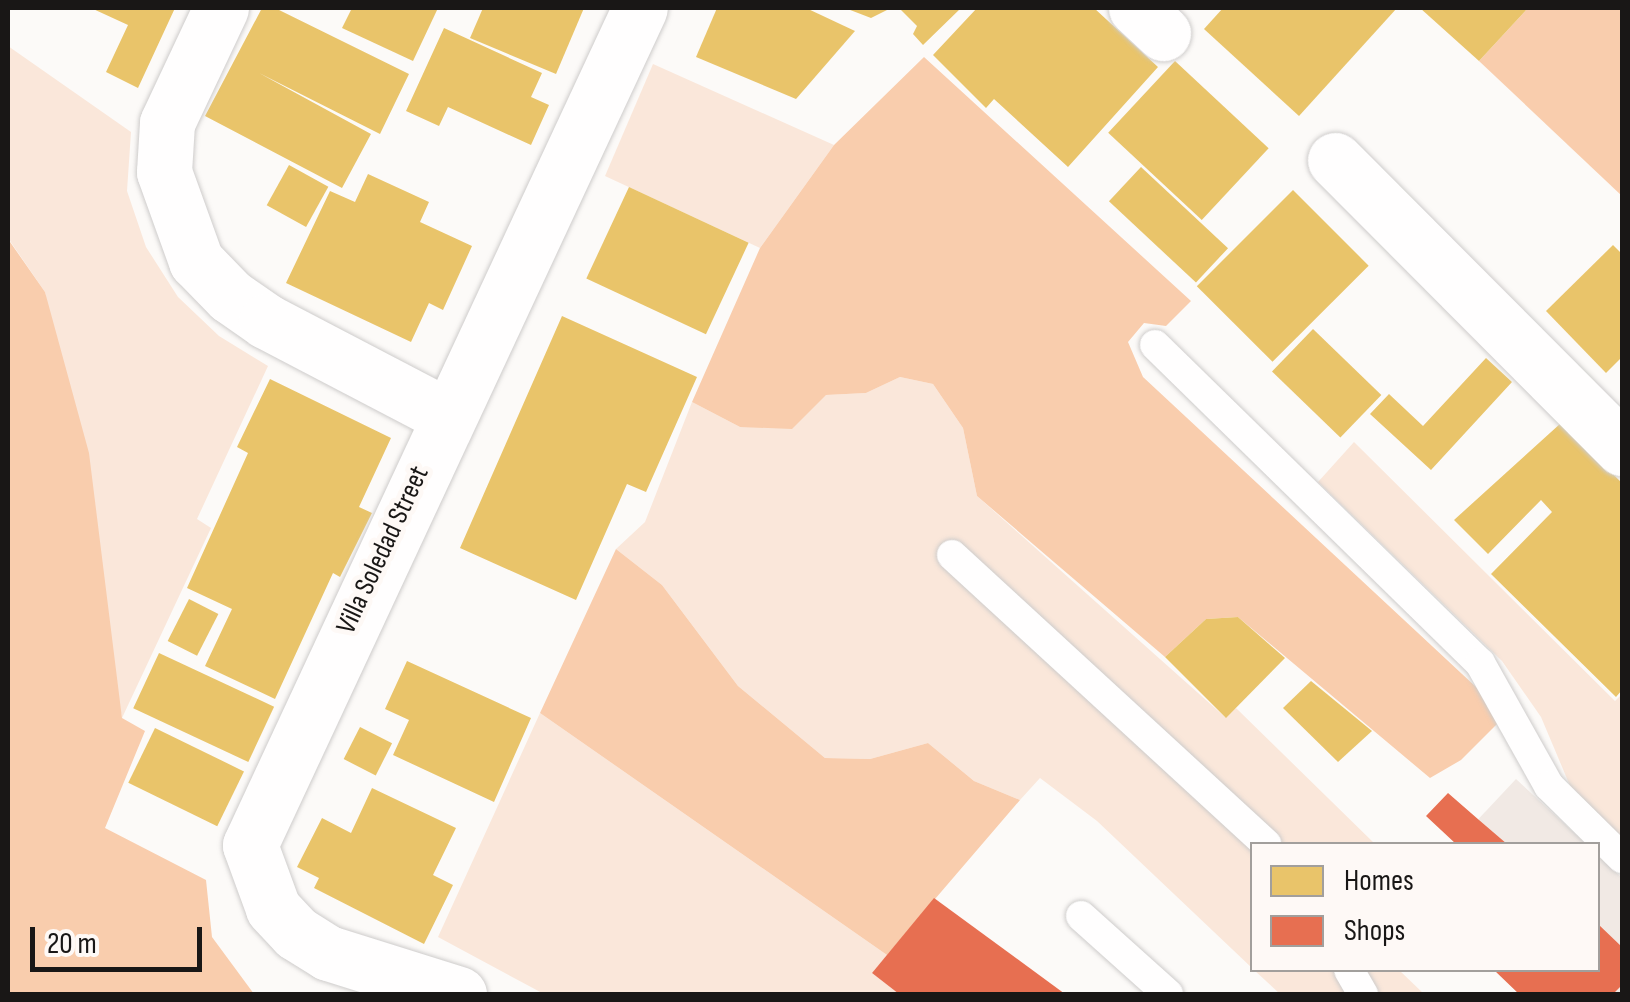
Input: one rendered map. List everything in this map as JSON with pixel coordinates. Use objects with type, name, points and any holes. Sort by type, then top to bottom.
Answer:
[{"type":"street","points":[[221,8],[166,123],[164,172],[196,261],[266,321],[446,414]]},
{"type":"street","name":"Villa Soledad Street","points":[[459,994],[328,953],[296,933],[272,908],[250,845],[446,414],[640,8]]},
{"type":"street","points":[[1336,160],[1622,448]]},
{"type":"lane","points":[[1155,346],[1480,663],[1549,786],[1622,858]]},
{"type":"lane","points":[[952,555],[1264,842]]},
{"type":"lane","points":[[1080,916],[1168,994]]},
{"type":"lane","points":[[1350,972],[1363,994]]},
{"type":"shaded area","points":[[1528,8],[1622,8],[1622,196],[1479,61]]},
{"type":"shaded area","points":[[8,46],[131,132],[127,191],[146,247],[178,297],[219,336],[268,366],[197,519],[211,528],[122,718],[45,292],[8,238]]},
{"type":"shaded area","points":[[924,57],[1191,301],[1166,326],[1144,323],[1128,342],[1143,377],[1490,700],[1499,722],[1461,760],[1430,778],[1238,617],[1206,619],[1165,657],[977,496],[963,428],[933,384],[900,377],[866,393],[826,395],[792,429],[740,427],[692,402],[760,248],[834,145]]},
{"type":"shaded area","points":[[653,64],[834,145],[760,248],[605,176]]},
{"type":"shaded area","points":[[8,239],[45,292],[89,453],[122,718],[145,731],[105,828],[206,880],[212,937],[254,994],[8,994]]},
{"type":"shaded area","points":[[900,377],[933,384],[963,428],[977,496],[1225,717],[1236,708],[1373,842],[1250,842],[1250,966],[1097,821],[1040,778],[1020,800],[974,781],[928,743],[870,759],[825,758],[738,686],[662,585],[616,549],[645,522],[692,402],[740,427],[826,395],[866,393]]},
{"type":"shaded area","points":[[1354,442],[1615,701],[1622,694],[1622,844],[1576,800],[1541,717],[1502,661],[1318,482]]},
{"type":"shaded area","points":[[616,549],[662,585],[738,686],[825,758],[870,759],[928,743],[974,781],[1020,800],[887,955],[540,713]]},
{"type":"shaded area","points":[[540,713],[887,955],[872,973],[899,994],[544,994],[438,937]]},
{"type":"shaded area","points":[[1516,779],[1584,842],[1457,842]]},
{"type":"shaded area","points":[[1600,857],[1622,878],[1622,994],[1519,994],[1496,972],[1600,972]]},
{"type":"shaded area","points":[[1256,972],[1401,972],[1424,994],[1280,994]]},
{"type":"building: Homes","points":[[91,8],[175,8],[138,88],[106,72],[128,25]]},
{"type":"building: Homes","points":[[262,8],[275,8],[409,74],[380,134],[259,73],[371,134],[342,188],[205,116]]},
{"type":"building: Homes","points":[[352,8],[438,8],[413,61],[342,28]]},
{"type":"building: Homes","points":[[483,8],[584,8],[556,74],[470,38]]},
{"type":"building: Homes","points":[[717,8],[806,8],[855,31],[796,99],[696,57]]},
{"type":"building: Homes","points":[[845,8],[891,8],[871,18]]},
{"type":"building: Homes","points":[[899,8],[961,8],[923,45],[913,34],[917,26]]},
{"type":"building: Homes","points":[[977,8],[1094,8],[1158,67],[1068,167],[994,99],[986,108],[933,55]]},
{"type":"building: Homes","points":[[1223,8],[1397,8],[1299,116],[1204,29]]},
{"type":"building: Homes","points":[[1420,8],[1528,8],[1479,61]]},
{"type":"building: Homes","points":[[444,28],[542,73],[531,97],[549,105],[531,145],[448,107],[439,126],[406,111]]},
{"type":"building: Homes","points":[[1175,61],[1269,148],[1202,220],[1108,133]]},
{"type":"building: Homes","points":[[289,165],[328,187],[306,227],[267,205]]},
{"type":"building: Homes","points":[[1141,167],[1228,248],[1196,283],[1109,201]]},
{"type":"building: Homes","points":[[368,174],[429,202],[420,222],[472,246],[443,310],[429,303],[411,342],[286,283],[330,191],[355,202]]},
{"type":"building: Homes","points":[[629,187],[749,243],[706,334],[586,279]]},
{"type":"building: Homes","points":[[1293,190],[1369,266],[1272,362],[1197,286]]},
{"type":"building: Homes","points":[[1613,245],[1622,254],[1622,357],[1606,373],[1546,311]]},
{"type":"building: Homes","points":[[562,316],[697,377],[646,492],[627,484],[576,600],[460,548]]},
{"type":"building: Homes","points":[[1313,329],[1381,395],[1340,437],[1272,371]]},
{"type":"building: Homes","points":[[1486,358],[1512,382],[1431,470],[1370,414],[1389,394],[1423,426]]},
{"type":"building: Homes","points":[[270,379],[391,438],[359,507],[372,513],[340,577],[333,573],[275,699],[205,666],[232,609],[187,588],[248,453],[237,447]]},
{"type":"building: Homes","points":[[1561,423],[1622,483],[1622,690],[1616,697],[1491,574],[1552,512],[1541,500],[1488,554],[1454,520]]},
{"type":"building: Homes","points":[[189,599],[218,614],[197,656],[168,641]]},
{"type":"building: Homes","points":[[1238,617],[1285,658],[1226,718],[1165,657],[1206,619]]},
{"type":"building: Homes","points":[[159,653],[274,707],[248,762],[133,708]]},
{"type":"building: Homes","points":[[407,661],[531,718],[494,802],[393,755],[409,720],[385,709]]},
{"type":"building: Homes","points":[[1311,681],[1372,731],[1338,762],[1283,708]]},
{"type":"building: Homes","points":[[360,727],[392,743],[376,775],[344,759]]},
{"type":"building: Homes","points":[[155,728],[244,771],[217,826],[128,783]]},
{"type":"building: Homes","points":[[372,788],[456,828],[433,875],[453,885],[424,944],[314,888],[319,878],[297,867],[322,818],[351,833]]},
{"type":"building: Shops","points":[[1448,793],[1505,842],[1454,842],[1426,816]]},
{"type":"building: Shops","points":[[934,898],[1065,994],[899,994],[872,973]]},
{"type":"building: Shops","points":[[1600,926],[1622,947],[1622,985],[1613,994],[1519,994],[1496,972],[1600,972]]}]
